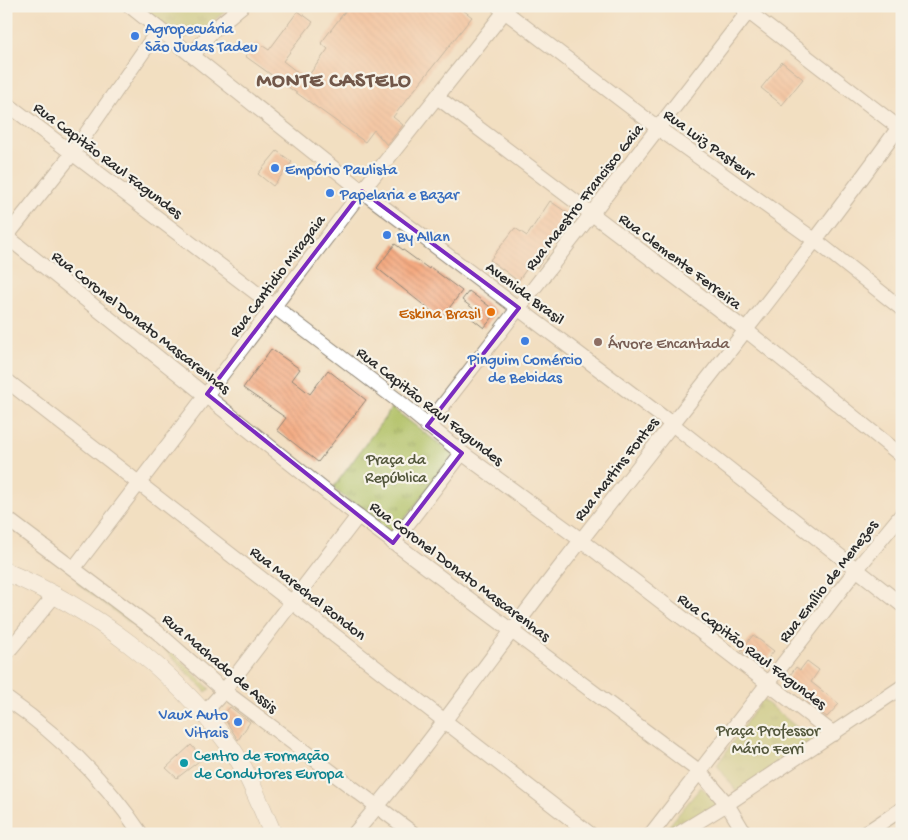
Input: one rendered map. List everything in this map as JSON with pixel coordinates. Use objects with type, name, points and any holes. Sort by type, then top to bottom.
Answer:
[{"type":"main road","points":[[6,572],[54,594],[142,655],[204,713],[230,747],[273,834]]},
{"type":"street","name":"Avenida Brasil","points":[[130,6],[362,192],[672,424],[902,605]]},
{"type":"street","points":[[194,56],[201,42],[210,31],[242,6]]},
{"type":"street","name":"Rua Cantidio Miragaia","points":[[74,568],[504,8]]},
{"type":"street","name":"Rua Luiz Pasteur","points":[[504,8],[658,128],[816,241],[902,308]]},
{"type":"street","points":[[745,9],[900,127]]},
{"type":"street","name":"Rua Maestro Francisco Gaia","points":[[428,426],[658,128],[745,9]]},
{"type":"street","points":[[6,237],[72,154],[159,29]]},
{"type":"street","name":"Rua Clemente Ferreira","points":[[437,97],[747,331],[902,456]]},
{"type":"street","name":"Rua Capitão Raul Fagundes","points":[[6,103],[275,307],[462,453],[581,540],[834,734]]},
{"type":"street","name":"Rua Martins Fontes","points":[[354,834],[445,720],[581,540],[747,331],[900,127]]},
{"type":"street","name":"Rua Coronel Donato Mascarenhas","points":[[6,237],[207,394],[393,543],[512,629],[700,772],[727,804],[745,834]]},
{"type":"street","name":"Rua Marechal Rondon","points":[[6,380],[590,834]]},
{"type":"street","points":[[393,543],[462,453]]},
{"type":"street","name":"Rua Emílio de Menezes","points":[[652,834],[770,684],[856,570],[902,514]]},
{"type":"street","points":[[204,713],[293,602],[358,516]]},
{"type":"street","name":"Rua Machado de Assis","points":[[6,518],[156,631],[224,690],[414,834]]},
{"type":"street","points":[[6,654],[54,594]]},
{"type":"street","points":[[678,834],[834,734],[902,687]]},
{"type":"street","points":[[6,698],[52,732],[73,752],[101,781],[140,834]]},
{"type":"street","points":[[864,834],[902,809]]},
{"type":"highlighted area","points":[[362,191],[519,308],[427,426],[462,453],[393,543],[207,394]]},
{"type":"green space","points":[[141,6],[232,6],[206,27],[183,39]]},
{"type":"green space","name":"Praça da República","points":[[392,408],[454,455],[392,535],[333,488]]},
{"type":"green space","points":[[79,580],[166,645],[210,689],[206,692],[161,646],[77,583]]},
{"type":"green space","name":"Praça Professor Mário Ferri","points":[[762,699],[815,742],[737,792],[717,765]]},
{"type":"green space","points":[[701,787],[722,804],[670,834],[662,834]]},
{"type":"building","points":[[349,6],[458,6],[472,17],[393,117],[403,125],[387,145],[374,130],[365,142],[245,56],[257,42],[269,50],[298,11],[313,22],[283,61],[306,79],[328,49],[321,43]]},
{"type":"building","points":[[782,62],[803,79],[782,105],[761,88]]},
{"type":"building","name":"Empório Paulista","points":[[277,151],[292,162],[273,186],[258,174]]},
{"type":"building","points":[[550,201],[569,214],[566,219],[572,223],[564,234],[559,231],[545,250],[548,253],[537,268],[531,263],[518,281],[490,260],[515,228],[527,236]]},
{"type":"building","points":[[395,244],[462,291],[441,319],[377,268]]},
{"type":"building","points":[[469,291],[497,312],[484,328],[470,317],[475,310],[462,300]]},
{"type":"building","points":[[271,349],[300,369],[292,380],[310,394],[328,370],[366,400],[318,462],[277,430],[286,418],[243,388]]},
{"type":"building","points":[[753,635],[774,651],[761,667],[741,651]]},
{"type":"building","points":[[807,661],[819,670],[811,682],[839,704],[827,717],[803,700],[807,695],[786,681],[796,667],[800,670]]},
{"type":"building","name":"Vaux Auto Vitrais","points":[[230,707],[250,722],[238,740],[224,718],[224,714]]},
{"type":"building","name":"Centro de Formação de Condutores Europa","points":[[191,745],[203,758],[177,778],[166,768]]},
{"type":"place","name":"Agropecuária São Judas Tadeu","points":[[135,36]]},
{"type":"place","name":"Empório Paulista","points":[[275,168]]},
{"type":"place","name":"Papelaria e Bazar","points":[[330,193]]},
{"type":"place","name":"By Allan","points":[[387,235]]},
{"type":"place","name":"Eskina Brasil","points":[[491,312]]},
{"type":"place","name":"Pinguim Comércio de Bebidas","points":[[525,341]]},
{"type":"place","name":"Árvore Encantada","points":[[598,342]]},
{"type":"place","name":"Vaux Auto Vitrais","points":[[238,722]]},
{"type":"place","name":"Centro de Formação de Condutores Europa","points":[[184,763]]},
{"type":"district","name":"MONTE CASTELO","points":[[334,79]]}]
